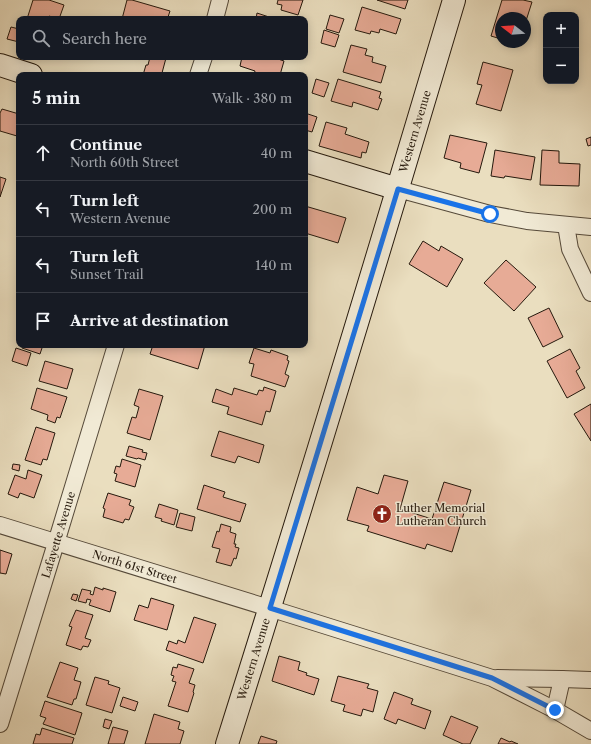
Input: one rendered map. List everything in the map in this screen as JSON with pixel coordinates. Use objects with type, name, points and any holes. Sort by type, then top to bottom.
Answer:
[{"type":"street","points":[[216,16],[220,0]]},
{"type":"street","name":"Western Avenue","points":[[227,744],[398,189],[454,0]]},
{"type":"street","points":[[199,72],[203,60]]},
{"type":"street","points":[[0,65],[22,72]]},
{"type":"street","points":[[308,161],[398,189],[490,214],[527,220],[591,227]]},
{"type":"street","points":[[566,225],[570,249],[591,293]]},
{"type":"street","name":"Lafayette Avenue","points":[[0,724],[115,348]]},
{"type":"street","name":"North 61st Street","points":[[0,526],[270,608],[492,678]]},
{"type":"street","points":[[492,678],[591,680]]},
{"type":"street","points":[[492,678],[555,710],[591,731]]},
{"type":"street","points":[[555,710],[562,679]]},
{"type":"building","points":[[33,0],[49,0],[64,5],[60,16],[28,16]]},
{"type":"building","points":[[127,0],[132,0],[170,11],[168,16],[123,16]]},
{"type":"building","points":[[278,0],[303,0],[298,15],[281,10],[282,5],[277,4]]},
{"type":"building","points":[[377,0],[408,0],[405,9]]},
{"type":"building","points":[[502,0],[523,0],[532,2],[529,12],[498,12]]},
{"type":"building","points":[[362,7],[401,19],[396,34],[380,29],[379,33],[371,31],[370,34],[355,30]]},
{"type":"building","points":[[257,13],[266,16],[256,16]]},
{"type":"building","points":[[330,15],[344,19],[339,33],[326,29]]},
{"type":"building","points":[[495,23],[495,37],[491,36]]},
{"type":"building","points":[[11,27],[16,28],[16,41],[7,39]]},
{"type":"building","points":[[324,30],[339,35],[335,47],[321,43]]},
{"type":"building","points":[[351,45],[367,49],[365,55],[373,57],[372,62],[386,66],[381,83],[343,72]]},
{"type":"building","points":[[149,60],[165,60],[162,72],[144,72],[146,65],[148,65]]},
{"type":"building","points":[[241,60],[284,61],[281,72],[255,72],[240,66]]},
{"type":"building","points":[[483,62],[513,70],[501,111],[476,104],[482,85],[477,84]]},
{"type":"building","points":[[316,79],[329,83],[324,97],[312,93]]},
{"type":"building","points":[[338,79],[381,92],[379,98],[382,99],[378,110],[353,102],[352,107],[331,101]]},
{"type":"building","points":[[2,109],[16,113],[16,136],[0,131],[0,113]]},
{"type":"building","points":[[308,114],[317,117],[312,132],[308,131]]},
{"type":"building","points":[[326,122],[347,128],[345,134],[369,142],[366,153],[362,152],[361,158],[319,146]]},
{"type":"building","points":[[450,135],[487,143],[479,173],[460,168],[461,163],[444,158]]},
{"type":"building","points":[[591,137],[591,145],[588,146],[586,139]]},
{"type":"building","points":[[495,150],[535,157],[531,180],[505,176],[504,178],[491,176]]},
{"type":"building","points":[[542,150],[559,151],[559,163],[580,164],[579,186],[540,185]]},
{"type":"building","points":[[0,177],[6,179],[0,197]]},
{"type":"building","points":[[308,207],[346,218],[338,243],[308,234]]},
{"type":"building","points":[[423,241],[439,251],[441,246],[463,259],[447,287],[409,264]]},
{"type":"building","points":[[506,260],[536,287],[514,311],[484,283]]},
{"type":"building","points":[[549,308],[563,337],[543,347],[528,318]]},
{"type":"building","points":[[16,348],[31,353],[27,366],[12,361]]},
{"type":"building","points":[[22,348],[42,348],[40,354]]},
{"type":"building","points":[[152,348],[204,348],[198,369],[150,354]]},
{"type":"building","points":[[254,348],[270,353],[271,350],[288,356],[287,360],[289,361],[285,374],[289,376],[285,387],[251,376],[254,364],[249,363]]},
{"type":"building","points":[[570,349],[580,368],[576,371],[585,388],[567,398],[547,361]]},
{"type":"building","points":[[45,361],[73,369],[67,389],[39,381]]},
{"type":"building","points":[[264,387],[276,391],[270,412],[266,411],[262,425],[227,414],[229,407],[212,402],[216,389],[232,395],[234,388],[257,395],[259,390],[263,391]]},
{"type":"building","points":[[37,388],[67,397],[60,418],[57,417],[55,423],[47,420],[48,415],[31,409]]},
{"type":"building","points":[[139,389],[163,396],[150,440],[127,433],[132,417],[136,418],[139,407],[134,405]]},
{"type":"building","points":[[591,404],[591,441],[574,414]]},
{"type":"building","points":[[36,427],[55,433],[47,460],[43,459],[41,465],[25,460]]},
{"type":"building","points":[[219,431],[264,445],[259,463],[238,456],[235,463],[211,456]]},
{"type":"building","points":[[129,446],[143,450],[142,452],[147,453],[145,460],[126,456]]},
{"type":"building","points":[[122,459],[141,465],[135,487],[115,481],[117,474],[114,473],[116,466],[120,467]]},
{"type":"building","points":[[13,464],[20,465],[19,471],[12,469]]},
{"type":"building","points":[[28,470],[42,475],[34,498],[20,493],[18,498],[8,494],[15,475],[26,479]]},
{"type":"building","name":"Luther Memorial Lutheran Church","points":[[384,475],[408,481],[400,509],[432,519],[444,482],[471,490],[452,552],[427,544],[425,549],[367,531],[369,526],[347,520],[357,487],[378,494]]},
{"type":"building","points":[[204,485],[225,492],[223,497],[246,504],[240,522],[197,509]]},
{"type":"building","points":[[108,493],[131,500],[129,505],[134,507],[129,520],[125,519],[123,523],[103,517],[105,509],[103,508]]},
{"type":"building","points":[[159,504],[178,510],[174,525],[161,521],[162,519],[155,517]]},
{"type":"building","points":[[180,513],[195,517],[192,531],[176,527]]},
{"type":"building","points":[[221,524],[231,527],[230,532],[236,534],[234,544],[236,544],[235,547],[239,548],[236,559],[234,558],[231,566],[216,562],[220,549],[212,547]]},
{"type":"building","points":[[0,550],[12,554],[6,574],[0,573]]},
{"type":"building","points":[[95,587],[116,592],[110,612],[89,605],[91,600],[87,599],[86,603],[78,601],[82,589],[91,591],[90,594],[93,595]]},
{"type":"building","points":[[73,594],[78,595],[76,601],[71,599]]},
{"type":"building","points":[[151,598],[174,605],[167,630],[134,620],[139,605],[148,608]]},
{"type":"building","points":[[76,610],[93,615],[85,638],[91,640],[88,647],[83,646],[81,650],[66,645],[72,627],[69,626]]},
{"type":"building","points":[[194,617],[216,624],[203,663],[166,650],[169,641],[177,644],[178,640],[185,643]]},
{"type":"building","points":[[279,656],[300,662],[298,670],[307,673],[306,675],[319,679],[314,695],[272,681]]},
{"type":"building","points":[[60,662],[78,668],[74,680],[81,682],[76,699],[74,699],[72,705],[47,697]]},
{"type":"building","points":[[178,664],[194,669],[189,683],[195,685],[194,693],[188,712],[168,706],[176,682],[172,681],[174,676],[171,675],[173,667],[177,668]]},
{"type":"building","points":[[338,676],[369,684],[367,688],[378,691],[373,712],[363,709],[361,716],[343,711],[345,705],[331,701]]},
{"type":"building","points":[[95,677],[109,681],[108,684],[120,688],[112,713],[86,705]]},
{"type":"building","points":[[394,692],[413,699],[411,704],[431,711],[425,729],[398,719],[396,724],[384,719]]},
{"type":"building","points":[[123,697],[138,702],[135,711],[120,706]]},
{"type":"building","points":[[45,701],[82,713],[75,735],[43,724],[46,718],[40,716]]},
{"type":"building","points":[[154,714],[180,722],[178,729],[184,731],[180,744],[145,744]]},
{"type":"building","points":[[451,716],[478,727],[470,744],[463,744],[443,735]]},
{"type":"building","points":[[105,719],[112,721],[109,729],[103,727]]},
{"type":"building","points":[[113,727],[128,731],[124,744],[108,744]]},
{"type":"building","points":[[42,728],[74,738],[72,744],[33,744],[36,734],[40,735]]},
{"type":"building","points":[[261,736],[277,741],[276,744],[258,744]]},
{"type":"building","points":[[501,738],[510,742],[511,741],[518,744],[498,744]]},
{"type":"place","name":"Luther Memorial Lutheran Church","points":[[382,514]]},
{"type":"route","points":[[490,214],[398,189],[270,608],[492,678],[555,710]]}]
